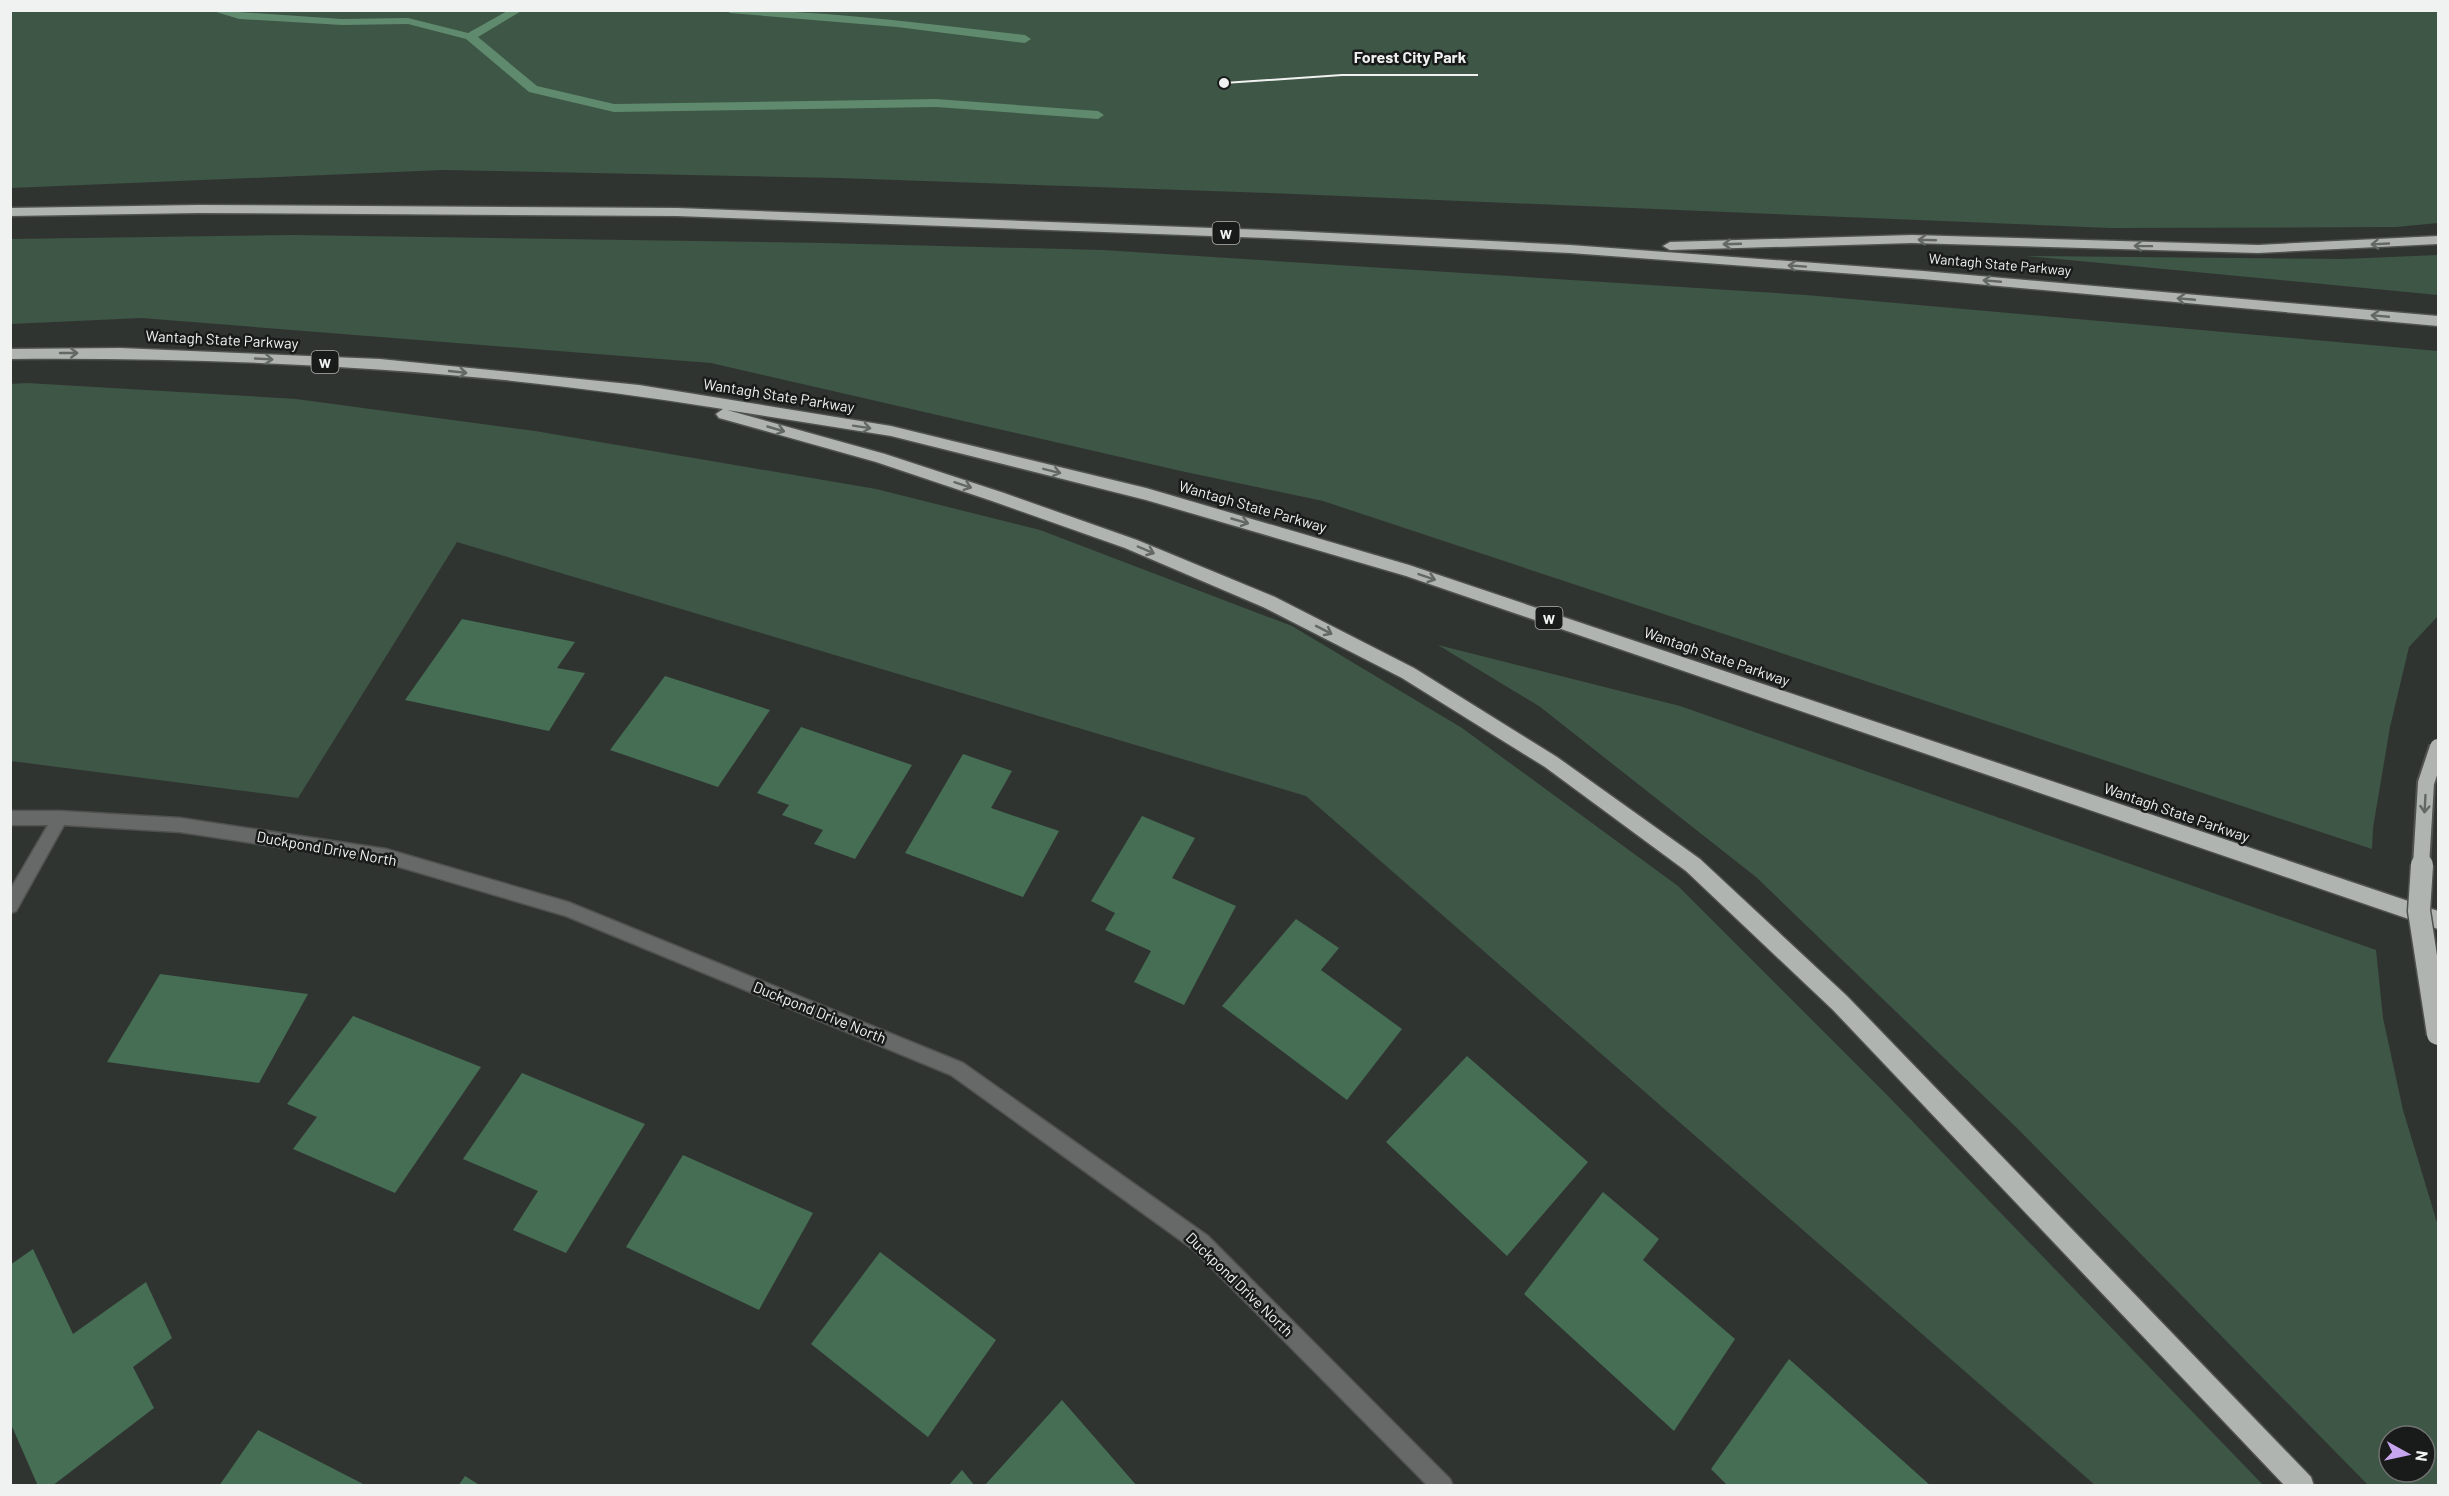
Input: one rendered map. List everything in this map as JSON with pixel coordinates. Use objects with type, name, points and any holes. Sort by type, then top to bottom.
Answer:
[{"type":"highway","name":"Wantagh State Parkway","points":[[10,212],[198,209],[677,212],[1011,223],[1570,249],[1923,275],[2439,321]]},
{"type":"highway","points":[[1570,249],[1912,240],[2258,249],[2439,240]]},
{"type":"highway","name":"Wantagh State Parkway","points":[[10,354],[120,353],[380,364],[639,390],[891,431],[1146,494],[1409,570],[2439,920]]},
{"type":"highway","points":[[639,390],[880,458],[1131,544],[1269,602],[1408,673],[1551,762],[1693,865],[1840,1003],[2302,1485]]},
{"type":"highway","points":[[2439,747],[2426,783],[2419,910],[2439,1034]]},
{"type":"street","name":"Duckpond Drive North","points":[[10,818],[60,818],[180,825],[386,856],[568,909],[957,1069],[1201,1242],[1443,1485]]},
{"type":"street","points":[[10,906],[60,818]]},
{"type":"green space","points":[[10,11],[2438,11],[2438,223],[2396,227],[2110,228],[1269,193],[839,178],[443,170],[11,188]]},
{"type":"green space","points":[[293,235],[823,243],[1103,250],[1806,295],[2438,351],[2438,616],[2409,647],[2390,727],[2373,828],[2372,849],[1323,501],[1181,471],[711,363],[141,318],[11,324],[11,239]]},
{"type":"green space","points":[[2438,255],[2438,295],[2026,256],[2343,259]]},
{"type":"green space","points":[[27,383],[296,399],[535,431],[876,489],[1040,530],[1292,626],[1462,728],[1678,886],[1889,1097],[2263,1485],[2095,1485],[1306,796],[457,542],[298,798],[11,761],[10,384]]},
{"type":"green space","points":[[1438,645],[1680,706],[2376,950],[2383,1018],[2403,1110],[2438,1226],[2438,1485],[2368,1485],[2018,1129],[1756,877],[1539,706]]},
{"type":"building","points":[[462,619],[575,642],[557,668],[585,673],[549,731],[405,700]]},
{"type":"building","points":[[665,676],[770,710],[718,787],[610,750]]},
{"type":"building","points":[[801,727],[912,765],[855,859],[814,844],[823,830],[782,815],[789,805],[757,793]]},
{"type":"building","points":[[963,754],[1012,771],[991,808],[1059,831],[1023,897],[905,853]]},
{"type":"building","points":[[1142,816],[1195,838],[1172,878],[1236,906],[1184,1005],[1134,982],[1151,951],[1105,930],[1115,913],[1091,901]]},
{"type":"building","points":[[1296,919],[1339,948],[1321,970],[1402,1029],[1347,1100],[1222,1006]]},
{"type":"building","points":[[160,974],[308,994],[259,1083],[107,1062]]},
{"type":"building","points":[[353,1016],[481,1067],[395,1193],[293,1149],[317,1117],[287,1104]]},
{"type":"building","points":[[1467,1056],[1588,1162],[1507,1256],[1386,1142]]},
{"type":"building","points":[[522,1073],[645,1124],[566,1253],[513,1230],[538,1191],[463,1159]]},
{"type":"building","points":[[683,1155],[813,1213],[759,1310],[626,1247]]},
{"type":"building","points":[[1603,1192],[1659,1239],[1643,1260],[1735,1339],[1674,1431],[1524,1294]]},
{"type":"building","points":[[33,1249],[73,1334],[146,1282],[172,1338],[133,1367],[154,1408],[52,1486],[38,1486],[10,1422],[10,1265]]},
{"type":"building","points":[[880,1252],[996,1340],[928,1437],[811,1344]]},
{"type":"building","points":[[1789,1359],[1931,1486],[1728,1486],[1711,1469]]},
{"type":"building","points":[[1062,1400],[1137,1486],[984,1486]]},
{"type":"building","points":[[258,1430],[367,1486],[219,1486]]},
{"type":"building","points":[[962,1470],[975,1486],[948,1486]]},
{"type":"building","points":[[465,1476],[481,1486],[458,1486]]},
{"type":"waterway","points":[[215,10],[239,16],[342,22],[408,21],[470,37]]},
{"type":"waterway","points":[[470,37],[518,10]]},
{"type":"waterway","points":[[730,10],[897,24],[1025,39]]},
{"type":"waterway","points":[[470,37],[533,89],[614,108],[936,103],[1098,115]]},
{"type":"place","name":"Forest City Park","points":[[1224,83]]}]
